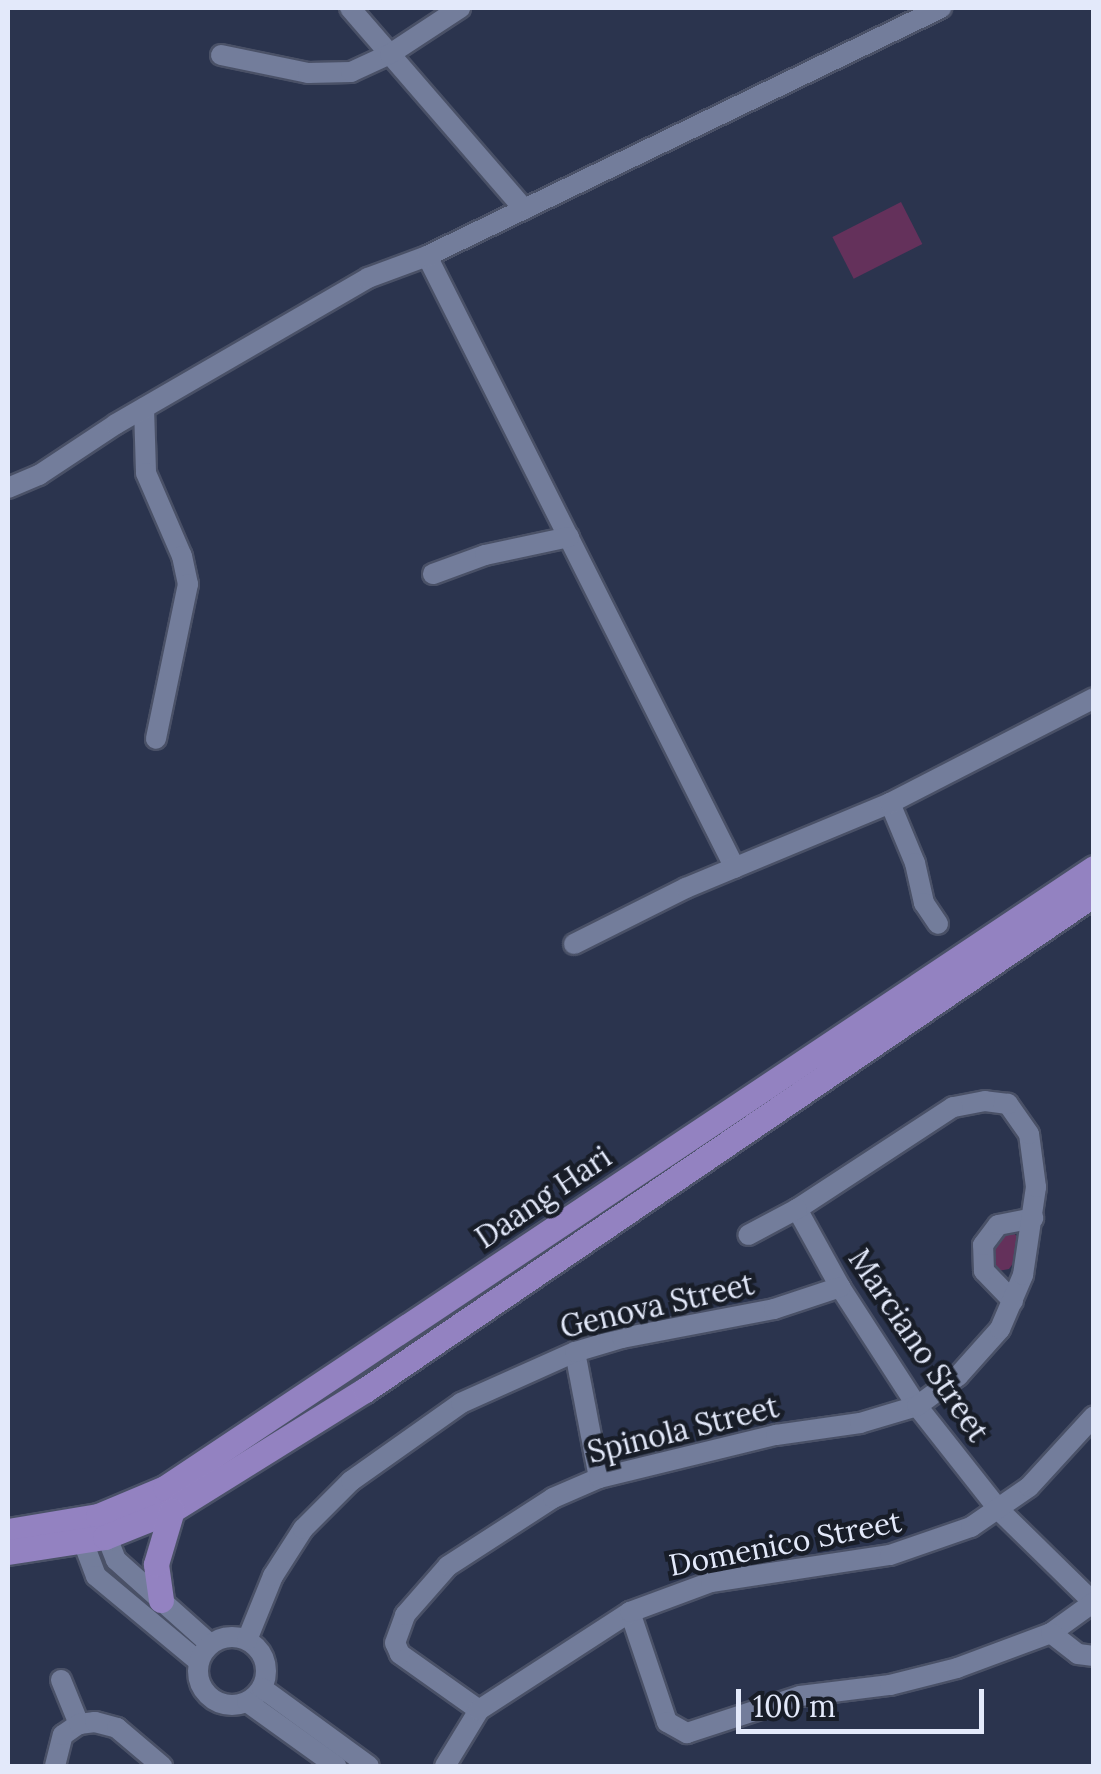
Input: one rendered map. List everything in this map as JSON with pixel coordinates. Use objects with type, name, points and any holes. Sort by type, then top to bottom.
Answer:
[{"type":"main road","name":"Daang Hari","points":[[8,1552],[172,1510],[365,1390],[732,1123],[1094,868]]},
{"type":"main road","name":"Daang Hari","points":[[8,1530],[90,1528],[165,1488],[1094,894]]},
{"type":"main road","points":[[161,1600],[156,1564],[172,1510]]},
{"type":"street","points":[[350,8],[524,209]]},
{"type":"street","points":[[221,55],[308,73],[351,72],[390,54],[460,8]]},
{"type":"street","points":[[8,488],[39,474],[368,278],[428,256],[938,8]]},
{"type":"street","points":[[428,256],[736,868]]},
{"type":"street","points":[[144,408],[146,473],[182,556],[188,584],[156,739]]},
{"type":"street","points":[[433,574],[485,555],[569,537]]},
{"type":"street","points":[[574,944],[736,868],[890,804],[1094,698]]},
{"type":"street","points":[[890,804],[914,863],[924,902],[938,924]]},
{"type":"street","name":"Spinola Street","points":[[479,1710],[400,1654],[395,1644],[404,1615],[448,1566],[507,1524],[599,1478],[776,1434],[860,1423],[917,1406],[958,1376],[983,1350],[1013,1302],[1023,1275],[1036,1187],[1029,1134],[1008,1104],[986,1100],[952,1107],[797,1209],[748,1235]]},
{"type":"street","name":"Marciano Street","points":[[797,1209],[840,1288],[917,1406],[999,1510],[1093,1602]]},
{"type":"street","points":[[1013,1302],[984,1271],[983,1245],[998,1225],[1033,1218]]},
{"type":"street","name":"Genova Street","points":[[246,1640],[273,1576],[303,1528],[351,1481],[462,1403],[575,1352],[622,1338],[774,1310],[840,1288]]},
{"type":"street","points":[[575,1352],[599,1478]]},
{"type":"street","name":"Domenico Street","points":[[457,1761],[479,1710],[630,1612],[711,1582],[890,1555],[971,1527],[999,1510],[1055,1463],[1094,1416]]},
{"type":"street","points":[[90,1528],[116,1560],[161,1600],[204,1653],[200,1684],[206,1694],[225,1705],[255,1695]]},
{"type":"street","points":[[90,1528],[96,1576],[204,1653]]},
{"type":"street","points":[[630,1612],[661,1710],[676,1731],[687,1733],[800,1696],[926,1678],[1051,1633],[1093,1602]]},
{"type":"street","points":[[1051,1633],[1078,1654],[1094,1656]]},
{"type":"street","points":[[204,1653],[228,1636],[246,1640],[264,1660],[255,1695]]},
{"type":"street","points":[[61,1680],[79,1724]]},
{"type":"street","points":[[255,1695],[336,1766]]},
{"type":"street","points":[[255,1695],[369,1766]]},
{"type":"street","points":[[55,1766],[63,1735],[79,1724],[116,1728],[162,1766]]},
{"type":"shaded area","points":[[901,202],[922,244],[854,279],[832,237]]},
{"type":"shaded area","points":[[1012,1231],[1019,1239],[1014,1262],[1009,1269],[998,1271],[992,1265],[993,1244],[999,1235]]}]
